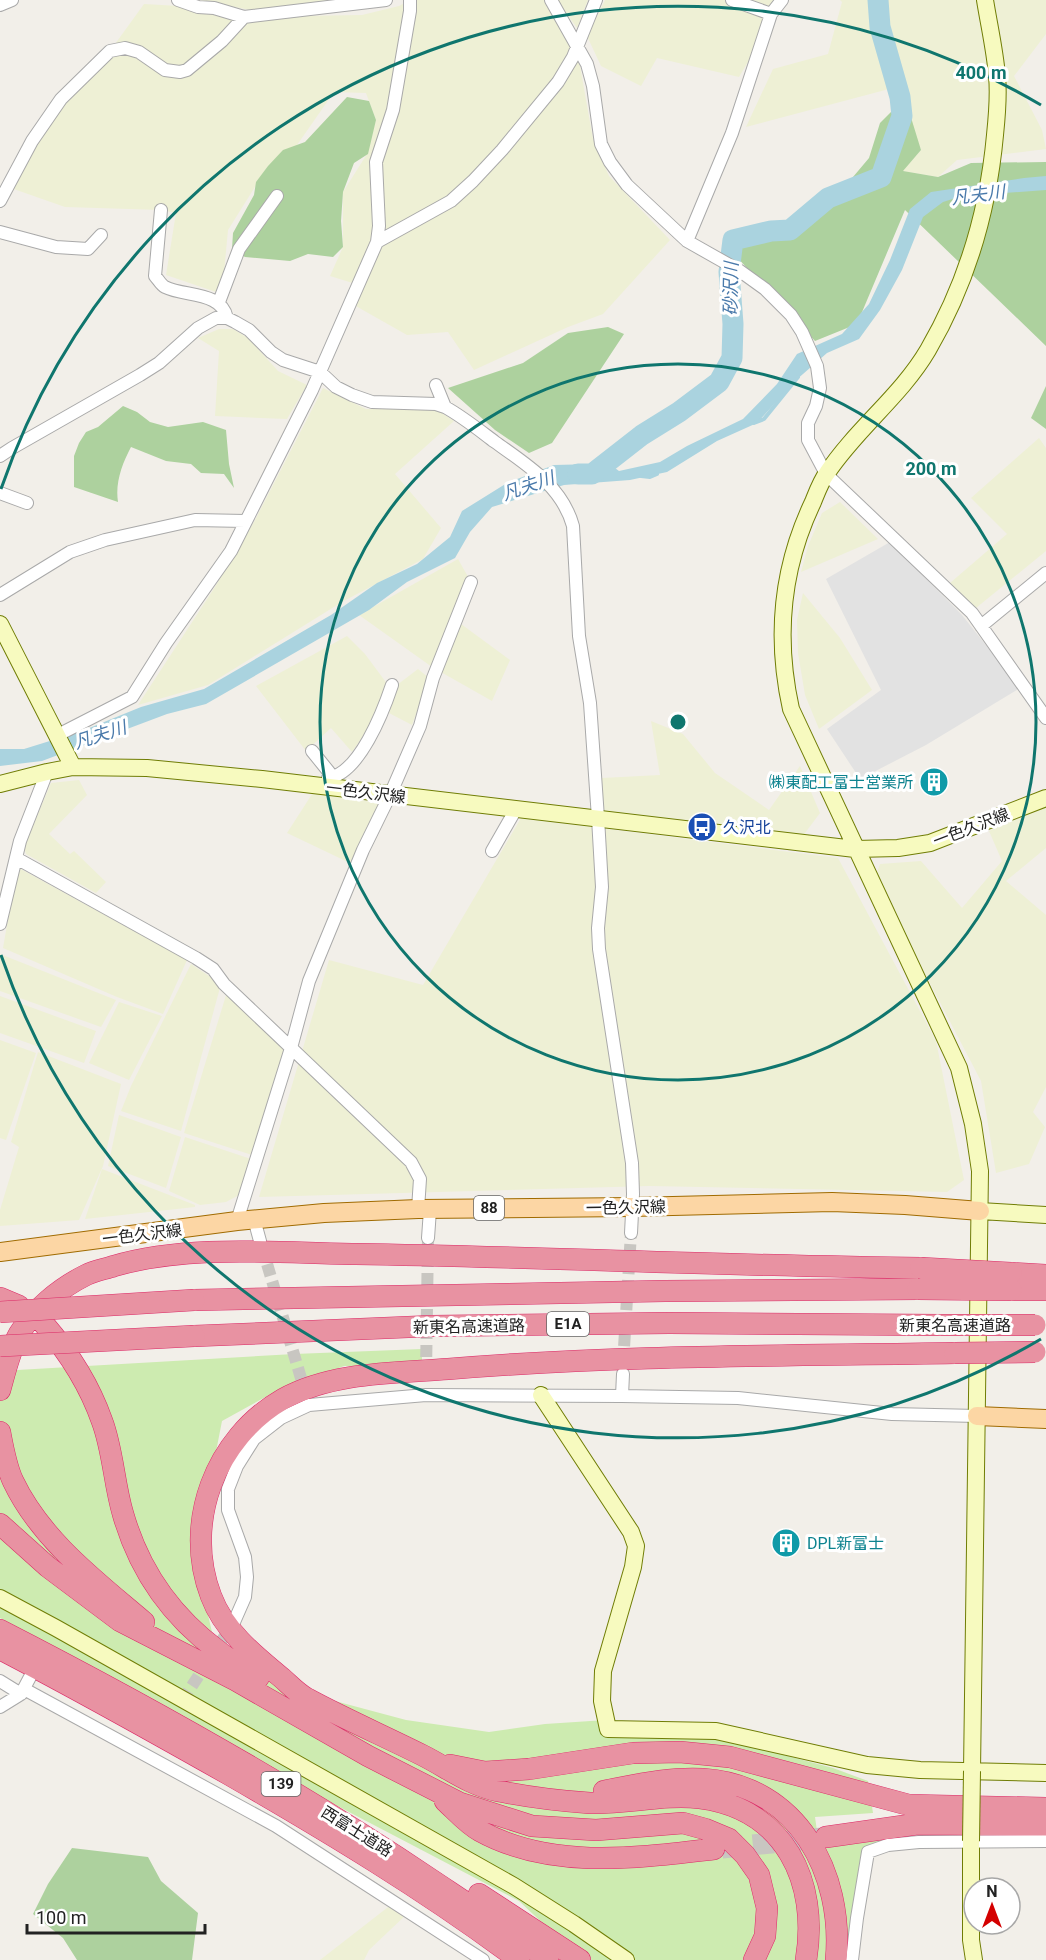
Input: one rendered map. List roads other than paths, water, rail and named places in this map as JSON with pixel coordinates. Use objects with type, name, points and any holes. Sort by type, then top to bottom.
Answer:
[{"type":"highway","points":[[0,1390],[19,1334],[41,1306],[88,1274],[136,1260],[170,1254],[228,1252],[515,1256],[775,1267],[921,1268],[1011,1281],[1046,1275]]},
{"type":"highway","name":"新東名高速道路","points":[[6,1305],[665,1291],[918,1289],[1011,1281],[1046,1290]]},
{"type":"highway","name":"新東名高速道路","points":[[0,1347],[194,1336],[456,1326],[669,1323],[1040,1325]]},
{"type":"highway","points":[[44,1324],[60,1342],[85,1380],[103,1422],[123,1514],[137,1554],[158,1591],[182,1620],[204,1641],[244,1671],[304,1697],[435,1761],[470,1783],[495,1791],[593,1803],[668,1797],[696,1798],[722,1802],[745,1811],[762,1823],[779,1840],[798,1869],[809,1914],[806,1960]]},
{"type":"highway","points":[[304,1697],[252,1653],[225,1624],[212,1599],[201,1560],[203,1508],[220,1462],[233,1442],[254,1420],[284,1398],[324,1383],[366,1376],[489,1365],[665,1359],[1040,1352]]},
{"type":"highway","points":[[0,1432],[12,1480],[28,1507],[52,1539],[93,1579],[184,1655]]},
{"type":"highway","points":[[0,1524],[48,1567],[120,1621],[235,1680],[433,1791],[460,1803],[532,1826],[596,1830],[683,1823],[729,1839],[745,1855],[759,1875],[767,1908],[765,1936],[754,1960]]},
{"type":"highway","name":"西富士道路","points":[[0,1630],[184,1729],[317,1805],[548,1960]]},
{"type":"highway","name":"西富士道路","points":[[0,1649],[282,1805],[393,1873],[518,1960]]},
{"type":"highway","points":[[435,1761],[485,1772],[529,1769],[633,1753],[680,1752],[730,1757],[909,1805],[1046,1808]]},
{"type":"highway","points":[[495,1791],[579,1793],[683,1779],[705,1779],[731,1783],[755,1791],[786,1813],[812,1843],[824,1868],[835,1909],[836,1960]]},
{"type":"highway","points":[[433,1791],[477,1830],[502,1842],[553,1854],[626,1859],[714,1849]]},
{"type":"highway","points":[[483,1809],[595,1814],[668,1808],[694,1809],[718,1813],[740,1821],[772,1848],[785,1867],[794,1889],[799,1910],[799,1939],[795,1960]]},
{"type":"highway","points":[[826,1837],[917,1824],[1046,1826]]},
{"type":"highway","points":[[381,1846],[479,1894],[579,1960]]},
{"type":"main road","name":"一色久沢線","points":[[0,1252],[245,1220],[324,1213],[832,1202],[905,1204],[980,1211]]},
{"type":"main road","points":[[977,1416],[1046,1419]]},
{"type":"street","points":[[0,5],[12,0]]},
{"type":"street","points":[[178,0],[244,17],[386,0]]},
{"type":"street","points":[[56,736],[132,697],[231,551],[320,372],[377,242],[379,226],[376,162],[393,110],[410,0]]},
{"type":"street","points":[[551,0],[587,64],[593,86],[601,144],[610,162],[627,185],[687,241],[740,270],[765,289],[790,315],[802,332],[817,366],[820,388],[816,406],[808,423],[808,440],[826,474],[972,614],[1046,718]]},
{"type":"street","points":[[377,242],[451,201],[473,181],[558,82],[573,57],[596,0]]},
{"type":"street","points":[[732,0],[771,14]]},
{"type":"street","points":[[687,241],[732,133],[771,14],[782,0]]},
{"type":"street","points":[[974,1960],[971,1940],[971,1841],[980,1171],[973,1124],[958,1068],[791,709],[784,676],[783,602],[788,571],[798,536],[826,474],[910,375],[927,351],[960,284],[974,248],[992,176],[997,114],[998,77],[985,0]]},
{"type":"street","points":[[0,201],[32,141],[61,99],[110,51],[126,48],[139,52],[165,70],[180,72],[187,70],[222,41],[244,17]]},
{"type":"street","points":[[219,302],[239,249],[277,196]]},
{"type":"street","points":[[161,210],[155,276],[163,286],[219,302],[227,318]]},
{"type":"street","points":[[0,232],[56,247],[88,249],[101,235]]},
{"type":"street","points":[[0,456],[159,363],[198,328],[216,318],[227,318],[249,330],[271,352],[283,360],[320,372],[336,387],[372,402],[436,404],[445,407],[537,472],[554,489],[568,510],[573,526],[579,636],[590,704],[598,818],[602,887],[598,928],[599,949],[632,1163],[631,1233]]},
{"type":"street","points":[[435,385],[445,407]]},
{"type":"street","points":[[0,493],[27,503]]},
{"type":"street","points":[[0,595],[70,552],[105,540],[195,520],[245,521]]},
{"type":"street","points":[[981,626],[1046,573]]},
{"type":"street","points":[[260,1240],[245,1220],[309,981],[363,850],[420,726],[433,678],[471,582]]},
{"type":"street","points":[[0,624],[70,761]]},
{"type":"street","points":[[328,783],[350,766],[367,742],[384,711],[392,685]]},
{"type":"street","points":[[312,751],[329,772],[328,783]]},
{"type":"street","name":"一色久沢線","points":[[0,784],[47,772],[70,761],[328,783],[390,795],[855,849],[898,849],[930,843],[1046,798]]},
{"type":"street","points":[[0,924],[20,841],[47,772]]},
{"type":"street","points":[[492,851],[516,809]]},
{"type":"street","points":[[16,858],[213,969],[225,984],[372,1122],[416,1168],[420,1179],[428,1238]]},
{"type":"street","points":[[980,1211],[1046,1215]]},
{"type":"street","points":[[622,1374],[622,1396]]},
{"type":"street","points":[[426,1379],[426,1395]]},
{"type":"street","points":[[234,1622],[245,1597],[247,1577],[245,1557],[228,1510],[228,1489],[237,1466],[254,1439],[308,1401],[426,1395],[738,1398],[892,1414],[977,1416]]},
{"type":"street","points":[[541,1395],[631,1532],[636,1546],[633,1567],[603,1671],[602,1701],[608,1729],[716,1731],[867,1765],[920,1770],[1046,1773]]},
{"type":"street","points":[[0,1598],[52,1634],[192,1707],[514,1886],[626,1960]]},
{"type":"street","points":[[0,1707],[23,1692],[30,1677]]},
{"type":"street","points":[[0,1681],[276,1826],[482,1960]]},
{"type":"street","points":[[852,1960],[868,1852],[888,1845],[919,1842],[1046,1841]]},
{"type":"water","points":[[1046,176],[1046,190],[962,196],[943,202],[923,217],[902,270],[880,310],[859,339],[827,353],[795,381],[757,423],[717,441],[667,472],[630,480],[564,485],[492,507],[470,532],[455,558],[407,582],[369,610],[206,704],[167,714],[42,761],[0,766],[0,749],[24,749],[82,731],[141,707],[204,689],[331,615],[377,583],[417,564],[450,537],[462,511],[507,483],[554,465],[594,464],[615,468],[619,471],[660,462],[743,419],[777,384],[797,354],[842,334],[869,304],[890,260],[910,209],[931,192]]},
{"type":"waterway","name":"砂沢川","points":[[578,474],[592,474],[642,435],[679,412],[719,382],[732,358],[733,324],[729,272],[733,240],[771,231],[790,230],[828,198],[881,177],[902,116],[900,97],[880,27],[878,0]]},
{"type":"waterway","name":"凡夫川","points":[[754,423],[764,419],[798,377]]},
{"type":"waterway","name":"凡夫川","points":[[641,476],[650,477],[657,474]]},
{"type":"tunnel","points":[[623,1364],[631,1233]]},
{"type":"tunnel","points":[[426,1375],[428,1238]]},
{"type":"tunnel","points":[[262,1247],[306,1395]]},
{"type":"tunnel","points":[[182,1701],[232,1625]]},
{"type":"tunnel","points":[[722,1848],[822,1838]]},
{"type":"place","name":"㈱東配工富士営業所","points":[[934,782]]},
{"type":"place","name":"久沢北","points":[[702,827]]},
{"type":"place","name":"DPL新富士","points":[[786,1543]]}]
